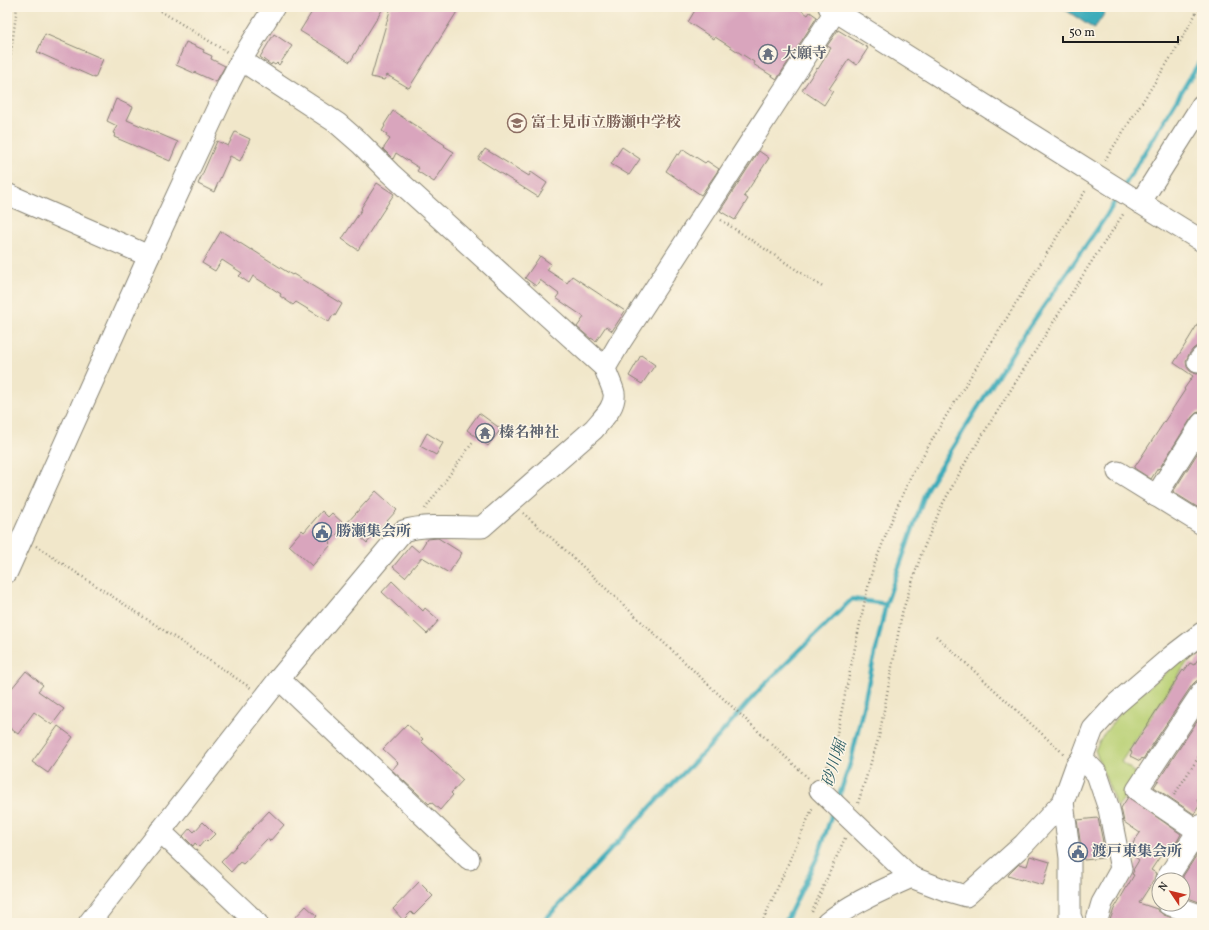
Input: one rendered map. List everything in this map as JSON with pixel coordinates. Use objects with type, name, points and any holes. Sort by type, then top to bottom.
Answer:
[{"type":"street","points":[[7,572],[228,83],[274,7]]},
{"type":"street","points":[[605,368],[618,344],[834,8],[1097,176],[1202,241]]},
{"type":"street","points":[[88,923],[279,679],[403,531],[437,527],[482,527],[594,429],[609,411],[613,402],[614,394],[605,368],[337,123],[241,60]]},
{"type":"street","points":[[1135,200],[1200,97]]},
{"type":"street","points":[[7,194],[149,256]]},
{"type":"street","points":[[1156,496],[1202,423]]},
{"type":"street","points":[[1118,472],[1202,524]]},
{"type":"street","points":[[820,790],[911,877],[966,896],[1024,844],[1063,802],[1093,729],[1116,704],[1172,656],[1202,633]]},
{"type":"street","points":[[279,679],[469,859]]},
{"type":"street","points":[[1171,872],[1200,828],[1165,809],[1137,790],[1202,692]]},
{"type":"street","points":[[1079,762],[1097,774],[1110,809],[1121,869],[1102,903],[1097,923]]},
{"type":"street","points":[[1063,802],[1070,858],[1070,916],[1073,923]]},
{"type":"street","points":[[160,831],[257,923]]},
{"type":"street","points":[[819,919],[837,914],[911,877]]},
{"type":"street","points":[[1191,912],[1202,916]]},
{"type":"path","points":[[7,83],[17,7]]},
{"type":"path","points":[[154,7],[241,60]]},
{"type":"path","points":[[762,923],[820,790],[836,733],[873,568],[910,478],[943,421],[1173,54],[1193,20],[1198,7]]},
{"type":"path","points":[[1200,97],[1202,82]]},
{"type":"path","points":[[819,919],[853,821],[879,737],[902,613],[922,552],[942,505],[972,451],[1090,264],[1135,200]]},
{"type":"path","points":[[705,210],[824,288]]},
{"type":"path","points":[[410,529],[473,442]]},
{"type":"path","points":[[511,502],[564,549],[820,790]]},
{"type":"path","points":[[23,537],[264,698]]},
{"type":"path","points":[[936,636],[1079,762]]},
{"type":"path","points":[[1165,809],[1202,752]]},
{"type":"green space","points":[[1202,643],[1202,653],[1188,661],[1121,762],[1140,776],[1117,808],[1095,750],[1104,734],[1126,705]]},
{"type":"water","points":[[1061,7],[1109,7],[1094,29]]},
{"type":"building","points":[[315,7],[384,7],[350,62],[300,31]]},
{"type":"building","points":[[391,7],[460,7],[409,88],[387,75],[384,80],[371,77]]},
{"type":"building","points":[[697,7],[797,7],[808,15],[810,12],[817,17],[777,79],[715,37],[714,39],[688,22]]},
{"type":"building","points":[[838,30],[868,48],[857,65],[849,59],[829,89],[833,91],[824,105],[802,90],[817,68],[818,69],[831,48],[827,46]]},
{"type":"building","points":[[45,34],[103,59],[95,78],[37,52]]},
{"type":"building","points":[[274,34],[292,46],[279,65],[277,63],[275,65],[272,63],[271,65],[260,57]]},
{"type":"building","points":[[186,42],[204,50],[203,52],[212,56],[211,59],[225,66],[216,82],[176,65]]},
{"type":"building","points":[[116,99],[133,107],[127,120],[178,142],[170,161],[114,137],[115,134],[113,133],[117,126],[107,121]]},
{"type":"building","points":[[393,111],[454,152],[434,182],[417,171],[419,168],[396,153],[393,159],[383,149],[390,139],[386,136],[387,134],[382,131]]},
{"type":"building","points":[[235,132],[250,139],[240,161],[230,156],[214,192],[198,184],[217,141],[228,146]]},
{"type":"building","points":[[622,147],[640,159],[629,175],[611,164]]},
{"type":"building","points":[[485,149],[529,176],[531,172],[547,183],[538,197],[478,159]]},
{"type":"building","points":[[683,149],[705,163],[707,161],[719,169],[701,195],[666,171],[677,154],[679,155]]},
{"type":"building","points":[[759,151],[769,158],[744,196],[748,199],[735,220],[720,211]]},
{"type":"building","points":[[377,183],[394,194],[358,250],[342,239]]},
{"type":"building","points":[[221,231],[342,304],[335,316],[333,315],[329,322],[296,302],[293,305],[280,296],[281,294],[253,276],[249,283],[239,276],[242,273],[222,260],[215,271],[202,263]]},
{"type":"building","points":[[540,256],[551,264],[547,270],[567,283],[572,276],[625,311],[612,331],[606,326],[596,341],[591,339],[577,327],[584,317],[556,298],[559,294],[540,280],[536,286],[525,278]]},
{"type":"building","points":[[1202,317],[1202,345],[1193,349],[1186,361],[1187,367],[1190,371],[1196,374],[1202,373],[1202,411],[1196,413],[1192,417],[1151,479],[1134,468],[1193,376],[1174,363]]},
{"type":"building","points":[[641,355],[655,365],[642,384],[629,376]]},
{"type":"building","points":[[479,413],[501,429],[488,446],[467,430]]},
{"type":"building","points":[[427,433],[443,443],[436,455],[420,446]]},
{"type":"building","points":[[1202,446],[1202,510],[1173,492]]},
{"type":"building","points":[[376,491],[397,510],[367,543],[346,524]]},
{"type":"building","points":[[322,511],[328,517],[332,513],[345,525],[329,543],[331,545],[312,566],[289,545],[302,530],[304,532]]},
{"type":"building","points":[[438,538],[462,553],[449,573],[422,557],[405,577],[393,567],[411,545],[419,552],[427,539]]},
{"type":"building","points":[[392,581],[423,611],[425,608],[439,620],[427,634],[382,592]]},
{"type":"building","points":[[1202,653],[1202,680],[1196,681],[1192,685],[1143,759],[1142,758],[1140,761],[1130,756],[1132,752],[1130,751],[1183,670],[1184,671],[1190,663],[1194,665]]},
{"type":"building","points":[[26,671],[43,685],[38,691],[64,709],[52,725],[34,712],[18,734],[7,726],[7,694]]},
{"type":"building","points":[[1202,714],[1202,794],[1197,801],[1201,803],[1194,814],[1154,787]]},
{"type":"building","points":[[407,724],[423,739],[421,741],[463,780],[451,793],[453,795],[440,810],[431,802],[429,804],[392,770],[398,763],[383,749]]},
{"type":"building","points":[[58,726],[73,737],[48,773],[32,762]]},
{"type":"building","points":[[1128,797],[1181,834],[1170,852],[1165,849],[1151,870],[1154,872],[1151,872],[1151,885],[1139,903],[1151,907],[1151,912],[1160,912],[1186,923],[1109,923],[1114,909],[1134,875],[1132,874],[1134,871],[1133,870],[1139,860],[1131,854],[1135,849],[1132,847],[1134,844],[1133,843],[1140,833],[1124,822],[1121,808]]},
{"type":"building","points":[[269,811],[284,825],[270,841],[267,839],[243,864],[240,862],[231,872],[221,862]]},
{"type":"building","points":[[1098,818],[1104,847],[1104,858],[1084,860],[1077,820]]},
{"type":"building","points":[[203,822],[215,834],[207,842],[205,840],[199,847],[195,843],[193,846],[183,836],[190,828],[194,832]]},
{"type":"building","points":[[1202,847],[1202,903],[1191,899],[1191,872],[1186,872]]},
{"type":"building","points":[[1030,856],[1050,862],[1043,885],[1008,876],[1019,864],[1027,866]]},
{"type":"building","points":[[419,882],[433,896],[414,915],[411,912],[403,920],[393,909]]},
{"type":"building","points":[[306,906],[317,916],[311,923],[290,923]]},
{"type":"waterway","points":[[1124,186],[1202,58]]},
{"type":"waterway","points":[[838,799],[851,761],[886,604],[927,488],[1021,339],[1107,215],[1118,196]]},
{"type":"waterway","points":[[542,923],[710,746],[760,689],[852,599],[886,604]]},
{"type":"waterway","name":"砂川堀","points":[[785,923],[818,856],[833,811]]},
{"type":"place","name":"大願寺","points":[[768,54]]},
{"type":"place","name":"富士見市立勝瀬中学校","points":[[517,123]]},
{"type":"place","name":"榛名神社","points":[[485,433]]},
{"type":"place","name":"勝瀬集会所","points":[[322,532]]},
{"type":"place","name":"渡戸東集会所","points":[[1078,852]]}]
